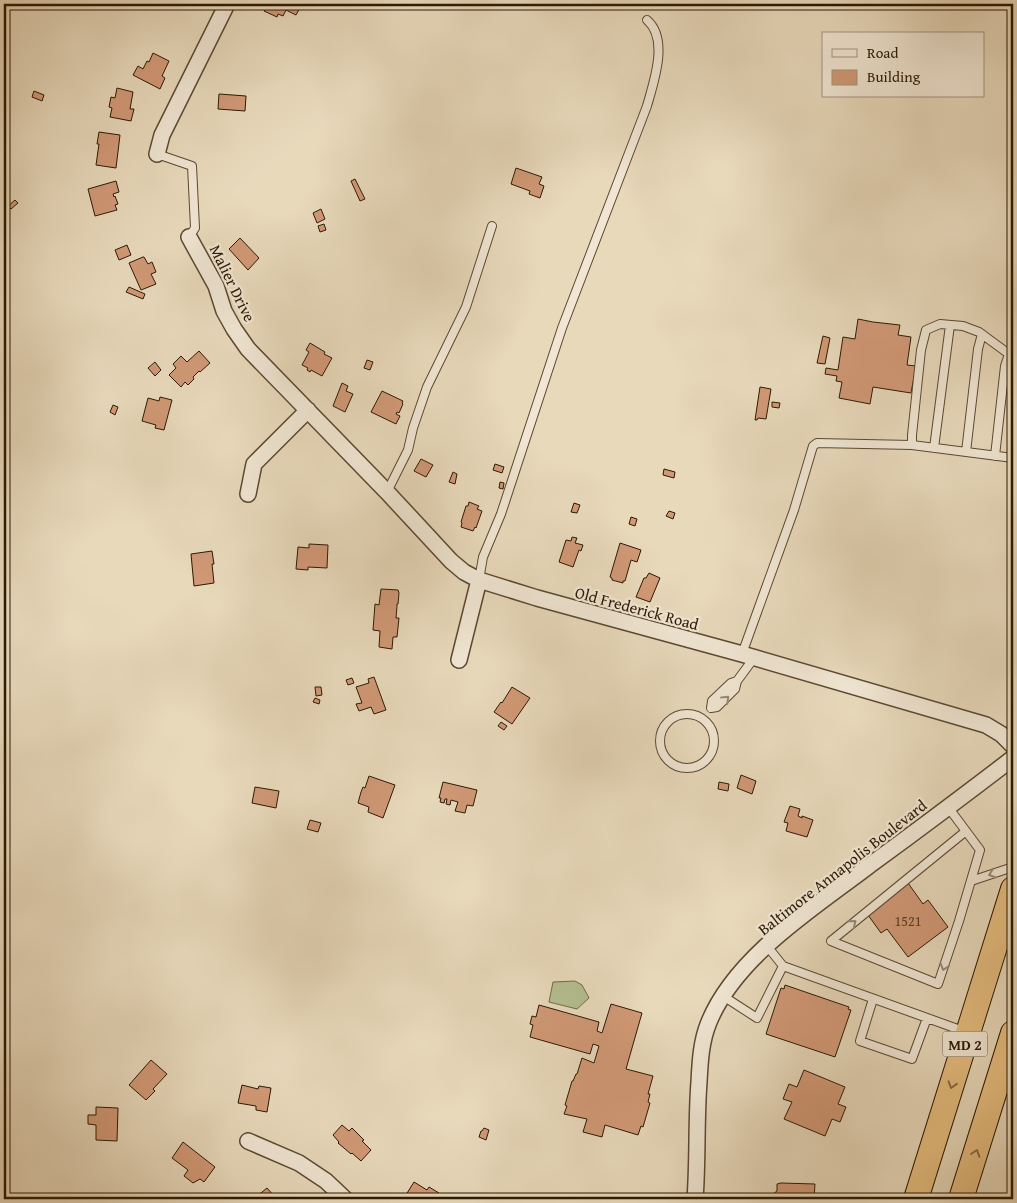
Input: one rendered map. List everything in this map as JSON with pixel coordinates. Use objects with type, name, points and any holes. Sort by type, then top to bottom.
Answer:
[{"type":"highway","name":"MD 2","points":[[916,1199],[1013,889]]},
{"type":"highway","name":"MD 2","points":[[961,1199],[1013,1033]]},
{"type":"street","points":[[157,154],[162,135],[227,4]]},
{"type":"street","name":"Malier Drive","points":[[189,237],[216,286],[224,311],[234,329],[248,348],[308,410]]},
{"type":"street","points":[[248,494],[254,464],[308,410]]},
{"type":"street","name":"Old Frederick Road","points":[[308,410],[451,561],[464,572],[479,580],[546,601],[748,656],[986,725],[1001,734],[1013,746]]},
{"type":"street","points":[[458,660],[479,580]]},
{"type":"street","name":"Baltimore Annapolis Boulevard","points":[[696,1199],[697,1100],[703,1040],[709,1022],[722,996],[743,969],[786,928],[1013,758]]},
{"type":"street","points":[[248,1141],[299,1164],[326,1181],[345,1199]]},
{"type":"lane","points":[[479,580],[483,557],[501,514],[562,328],[647,106],[655,76],[658,51],[658,41],[652,24],[647,20]]},
{"type":"lane","points":[[157,154],[192,166],[194,228],[189,237]]},
{"type":"lane","points":[[387,492],[408,450],[413,428],[427,387],[466,307],[492,226]]},
{"type":"lane","points":[[912,446],[921,350],[926,330],[940,324],[963,326],[979,332],[1011,356],[1005,366],[995,456]]},
{"type":"lane","points":[[934,448],[950,325]]},
{"type":"lane","points":[[966,452],[978,349],[982,334]]},
{"type":"lane","points":[[702,718],[711,708],[712,701],[731,683],[737,681],[748,656],[813,446],[817,444],[912,446],[1013,458]]},
{"type":"lane","points":[[686,714],[702,718],[709,725],[713,733],[714,742],[708,759],[701,765],[692,768],[674,765],[662,752],[660,734],[664,726],[677,716],[686,714]]},
{"type":"lane","points":[[948,807],[966,831],[980,850],[938,984],[831,941],[966,831]]},
{"type":"lane","points":[[971,881],[1013,867]]},
{"type":"lane","points":[[767,946],[783,966],[968,1033]]},
{"type":"lane","points":[[722,996],[757,1018],[783,966]]},
{"type":"lane","points":[[873,999],[860,1041],[912,1059],[927,1018]]},
{"type":"green space","points":[[575,981],[582,985],[589,998],[577,1009],[549,1002],[553,982]]},
{"type":"building","points":[[268,4],[302,4],[296,15],[286,10],[283,16],[278,14],[277,17],[264,11]]},
{"type":"building","points":[[153,53],[169,61],[162,76],[165,78],[160,89],[133,75],[138,66],[143,69]]},
{"type":"building","points":[[117,88],[133,92],[130,109],[134,109],[131,121],[110,117],[112,108],[109,107],[111,97],[115,98]]},
{"type":"building","points":[[34,91],[44,95],[42,101],[32,97]]},
{"type":"building","points":[[219,94],[246,96],[245,111],[218,109]]},
{"type":"building","points":[[99,132],[120,135],[116,168],[96,165]]},
{"type":"building","points":[[516,168],[542,177],[539,184],[544,186],[540,198],[529,194],[530,191],[511,184]]},
{"type":"building","points":[[355,179],[365,199],[360,201],[351,181]]},
{"type":"building","points":[[116,181],[119,192],[113,194],[118,204],[115,205],[117,210],[95,216],[88,189]]},
{"type":"building","points":[[15,200],[18,203],[11,209],[8,206]]},
{"type":"building","points":[[321,209],[325,219],[317,223],[313,213]]},
{"type":"building","points":[[324,224],[326,230],[320,232],[318,226]]},
{"type":"building","points":[[240,238],[259,258],[248,270],[229,249]]},
{"type":"building","points":[[127,245],[131,255],[119,260],[115,250]]},
{"type":"building","points":[[144,257],[148,264],[152,262],[156,272],[151,274],[156,284],[141,290],[129,263]]},
{"type":"building","points":[[129,287],[145,294],[143,299],[126,292]]},
{"type":"building","points":[[858,319],[900,325],[898,335],[911,337],[907,365],[916,366],[911,393],[873,387],[870,404],[839,398],[842,382],[836,381],[837,376],[825,374],[826,368],[838,370],[843,337],[855,339]]},
{"type":"building","points":[[823,336],[830,338],[825,364],[817,363]]},
{"type":"building","points":[[310,343],[332,358],[322,376],[311,370],[310,372],[307,370],[308,368],[302,365],[309,352],[306,350]]},
{"type":"building","points":[[199,351],[210,363],[193,377],[194,379],[188,385],[185,382],[181,387],[169,375],[176,368],[173,364],[181,356],[187,362]]},
{"type":"building","points":[[367,360],[373,362],[370,370],[364,368]]},
{"type":"building","points":[[155,362],[161,370],[155,376],[148,368]]},
{"type":"building","points":[[342,383],[348,386],[346,391],[353,394],[345,412],[333,406]]},
{"type":"building","points":[[760,387],[771,389],[766,419],[758,418],[755,420]]},
{"type":"building","points":[[382,391],[403,401],[399,413],[397,412],[396,414],[400,416],[396,424],[371,412]]},
{"type":"building","points":[[160,397],[172,400],[164,430],[155,428],[156,425],[142,421],[148,398],[159,401]]},
{"type":"building","points":[[772,402],[780,403],[779,408],[772,407]]},
{"type":"building","points":[[113,405],[118,407],[115,415],[110,412]]},
{"type":"building","points":[[421,459],[433,465],[426,477],[414,471]]},
{"type":"building","points":[[495,464],[504,467],[502,473],[493,470]]},
{"type":"building","points":[[664,469],[675,472],[674,478],[663,475]]},
{"type":"building","points":[[453,472],[457,474],[455,484],[449,482]]},
{"type":"building","points":[[500,482],[504,483],[503,489],[499,488]]},
{"type":"building","points":[[469,502],[479,506],[477,509],[482,511],[476,528],[473,531],[461,527],[466,506],[468,506]]},
{"type":"building","points":[[574,503],[580,505],[577,513],[571,512]]},
{"type":"building","points":[[669,511],[675,513],[673,519],[666,516]]},
{"type":"building","points":[[631,517],[637,519],[635,526],[629,524]]},
{"type":"building","points":[[572,537],[577,538],[575,543],[583,545],[581,551],[579,550],[573,567],[559,562],[566,540],[571,541]]},
{"type":"building","points":[[620,543],[641,550],[637,562],[631,560],[623,583],[612,580],[610,577]]},
{"type":"building","points":[[309,544],[328,545],[327,568],[308,567],[308,570],[296,569],[298,547],[309,548]]},
{"type":"building","points":[[212,551],[214,583],[194,586],[191,554]]},
{"type":"building","points":[[649,573],[660,578],[650,602],[636,597],[644,578]]},
{"type":"building","points":[[381,589],[398,590],[399,593],[396,618],[399,618],[397,637],[393,637],[392,649],[379,647],[380,631],[373,630],[375,604],[379,605]]},
{"type":"building","points":[[374,677],[386,710],[374,714],[371,707],[359,711],[356,704],[362,703],[356,687],[369,683],[368,679]]},
{"type":"building","points":[[352,678],[354,683],[348,685],[346,680]]},
{"type":"building","points":[[315,687],[321,687],[322,695],[316,696]]},
{"type":"building","points":[[512,687],[530,698],[512,724],[494,712]]},
{"type":"building","points":[[315,698],[320,700],[319,704],[313,702]]},
{"type":"building","points":[[501,722],[507,726],[504,730],[498,726]]},
{"type":"building","points":[[741,775],[756,781],[752,794],[737,788]]},
{"type":"building","points":[[369,776],[395,785],[383,818],[368,812],[369,807],[358,803]]},
{"type":"building","points":[[443,782],[477,790],[473,806],[467,805],[465,813],[455,811],[458,802],[451,800],[450,805],[446,804],[447,799],[445,799],[444,803],[440,802],[441,798],[439,798]]},
{"type":"building","points":[[719,782],[729,784],[728,791],[718,789]]},
{"type":"building","points":[[255,787],[279,791],[276,808],[252,803]]},
{"type":"building","points":[[790,806],[800,809],[798,816],[813,820],[807,837],[786,831],[788,823],[784,822]]},
{"type":"building","points":[[310,820],[321,823],[318,832],[307,829]]},
{"type":"building","points":[[908,883],[923,904],[928,900],[948,927],[908,957],[887,929],[881,933],[868,915]]},
{"type":"building","points":[[785,985],[849,1007],[848,1009],[851,1010],[835,1057],[766,1034],[781,988],[784,989]]},
{"type":"building","points":[[611,1004],[642,1013],[626,1069],[653,1076],[648,1094],[650,1094],[648,1102],[650,1103],[643,1127],[641,1126],[638,1135],[605,1125],[602,1137],[583,1132],[587,1119],[564,1114],[572,1081],[577,1074],[582,1058],[594,1063],[599,1046],[593,1044],[590,1054],[530,1037],[533,1025],[530,1024],[532,1016],[536,1017],[539,1005],[599,1022],[597,1031],[602,1033]]},
{"type":"building","points":[[151,1060],[167,1074],[146,1100],[129,1085]]},
{"type":"building","points":[[804,1070],[845,1087],[838,1104],[846,1107],[840,1122],[832,1119],[825,1136],[784,1119],[792,1102],[783,1099],[789,1084],[797,1087]]},
{"type":"building","points":[[242,1085],[258,1089],[259,1086],[271,1088],[267,1112],[256,1110],[256,1106],[238,1103]]},
{"type":"building","points":[[96,1107],[118,1108],[117,1141],[96,1140],[96,1125],[88,1124],[88,1115],[96,1115]]},
{"type":"building","points":[[342,1125],[349,1131],[352,1128],[371,1150],[361,1161],[338,1143],[333,1135]]},
{"type":"building","points":[[484,1128],[489,1130],[486,1140],[479,1137]]},
{"type":"building","points":[[183,1142],[215,1167],[204,1182],[200,1179],[193,1183],[184,1176],[188,1170],[172,1158]]},
{"type":"building","points":[[414,1182],[427,1190],[429,1187],[439,1193],[436,1199],[404,1198]]},
{"type":"building","points":[[777,1184],[815,1184],[814,1199],[773,1199],[773,1194],[777,1191]]},
{"type":"building","points":[[267,1188],[275,1199],[258,1199],[256,1197]]},
{"type":"building","points":[[830,1193],[836,1197],[834,1199],[826,1199]]}]
